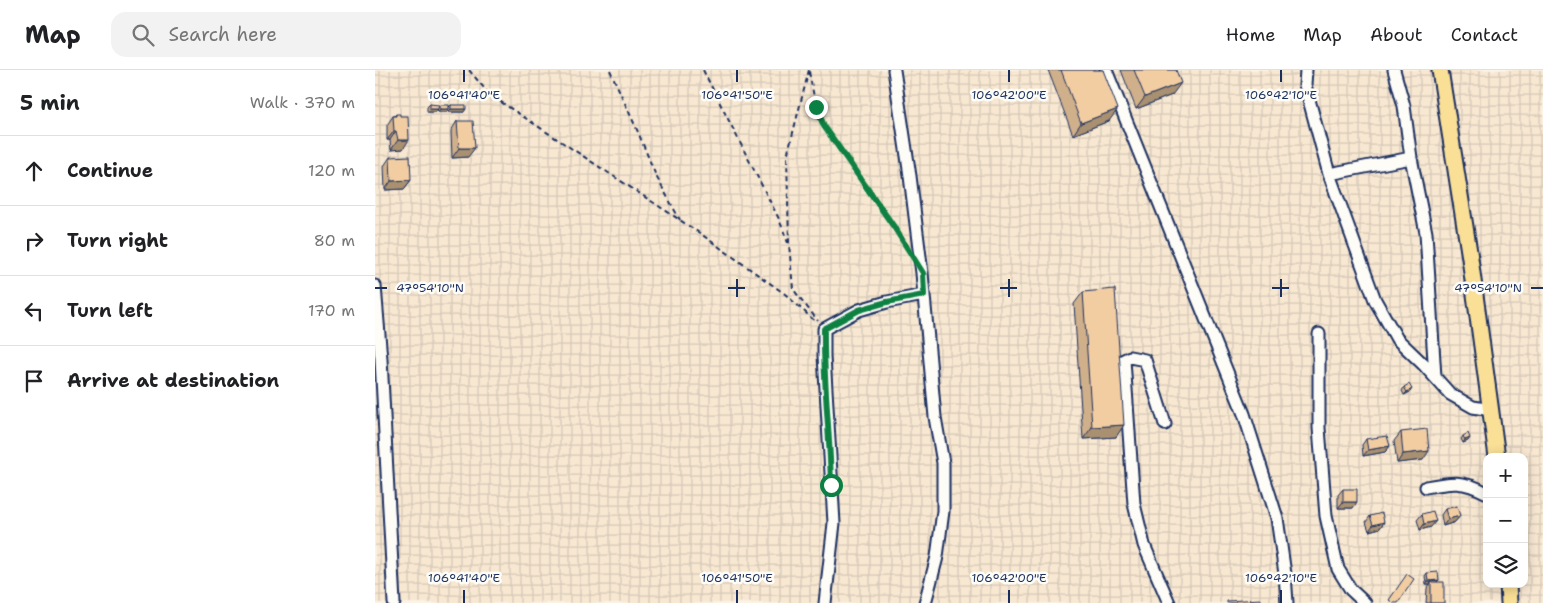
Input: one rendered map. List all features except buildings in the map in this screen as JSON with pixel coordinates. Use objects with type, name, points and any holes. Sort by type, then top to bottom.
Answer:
[{"type":"main road","points":[[1440,70],[1470,258],[1496,453]]},
{"type":"main road","points":[[1508,588],[1509,603]]},
{"type":"lane","points":[[893,70],[923,273],[935,416],[943,463],[943,511],[937,557],[925,603]]},
{"type":"lane","points":[[1106,70],[1244,414],[1277,518],[1287,603]]},
{"type":"lane","points":[[1306,70],[1305,85],[1329,174],[1375,300],[1397,339],[1450,394],[1473,407],[1491,410]]},
{"type":"lane","points":[[1394,70],[1404,106],[1411,158],[1426,233],[1435,378]]},
{"type":"lane","points":[[1329,174],[1411,158]]},
{"type":"lane","points":[[375,286],[379,388],[394,603]]},
{"type":"lane","points":[[825,603],[834,524],[824,329],[859,310],[924,295]]},
{"type":"lane","points":[[1319,334],[1319,428],[1326,516],[1338,570],[1351,590],[1365,603]]},
{"type":"lane","points":[[1165,424],[1145,360],[1130,357],[1124,360],[1134,504],[1144,545],[1169,603]]},
{"type":"lane","points":[[1426,487],[1457,482],[1483,491]]},
{"type":"path","points":[[469,70],[489,94],[680,221],[785,294],[824,329]]},
{"type":"path","points":[[610,70],[656,176],[680,221]]},
{"type":"path","points":[[703,70],[779,219],[789,244]]},
{"type":"path","points":[[809,71],[787,156],[789,244],[793,289],[824,329]]},
{"type":"path","points":[[809,71],[816,107],[824,126],[909,249]]},
{"type":"shaded area","points":[[375,70],[1543,70],[1543,603],[375,603]]},
{"type":"route","points":[[816,107],[824,126],[909,249],[923,273],[924,295],[859,310],[824,329],[824,356],[831,449],[831,485]]}]
